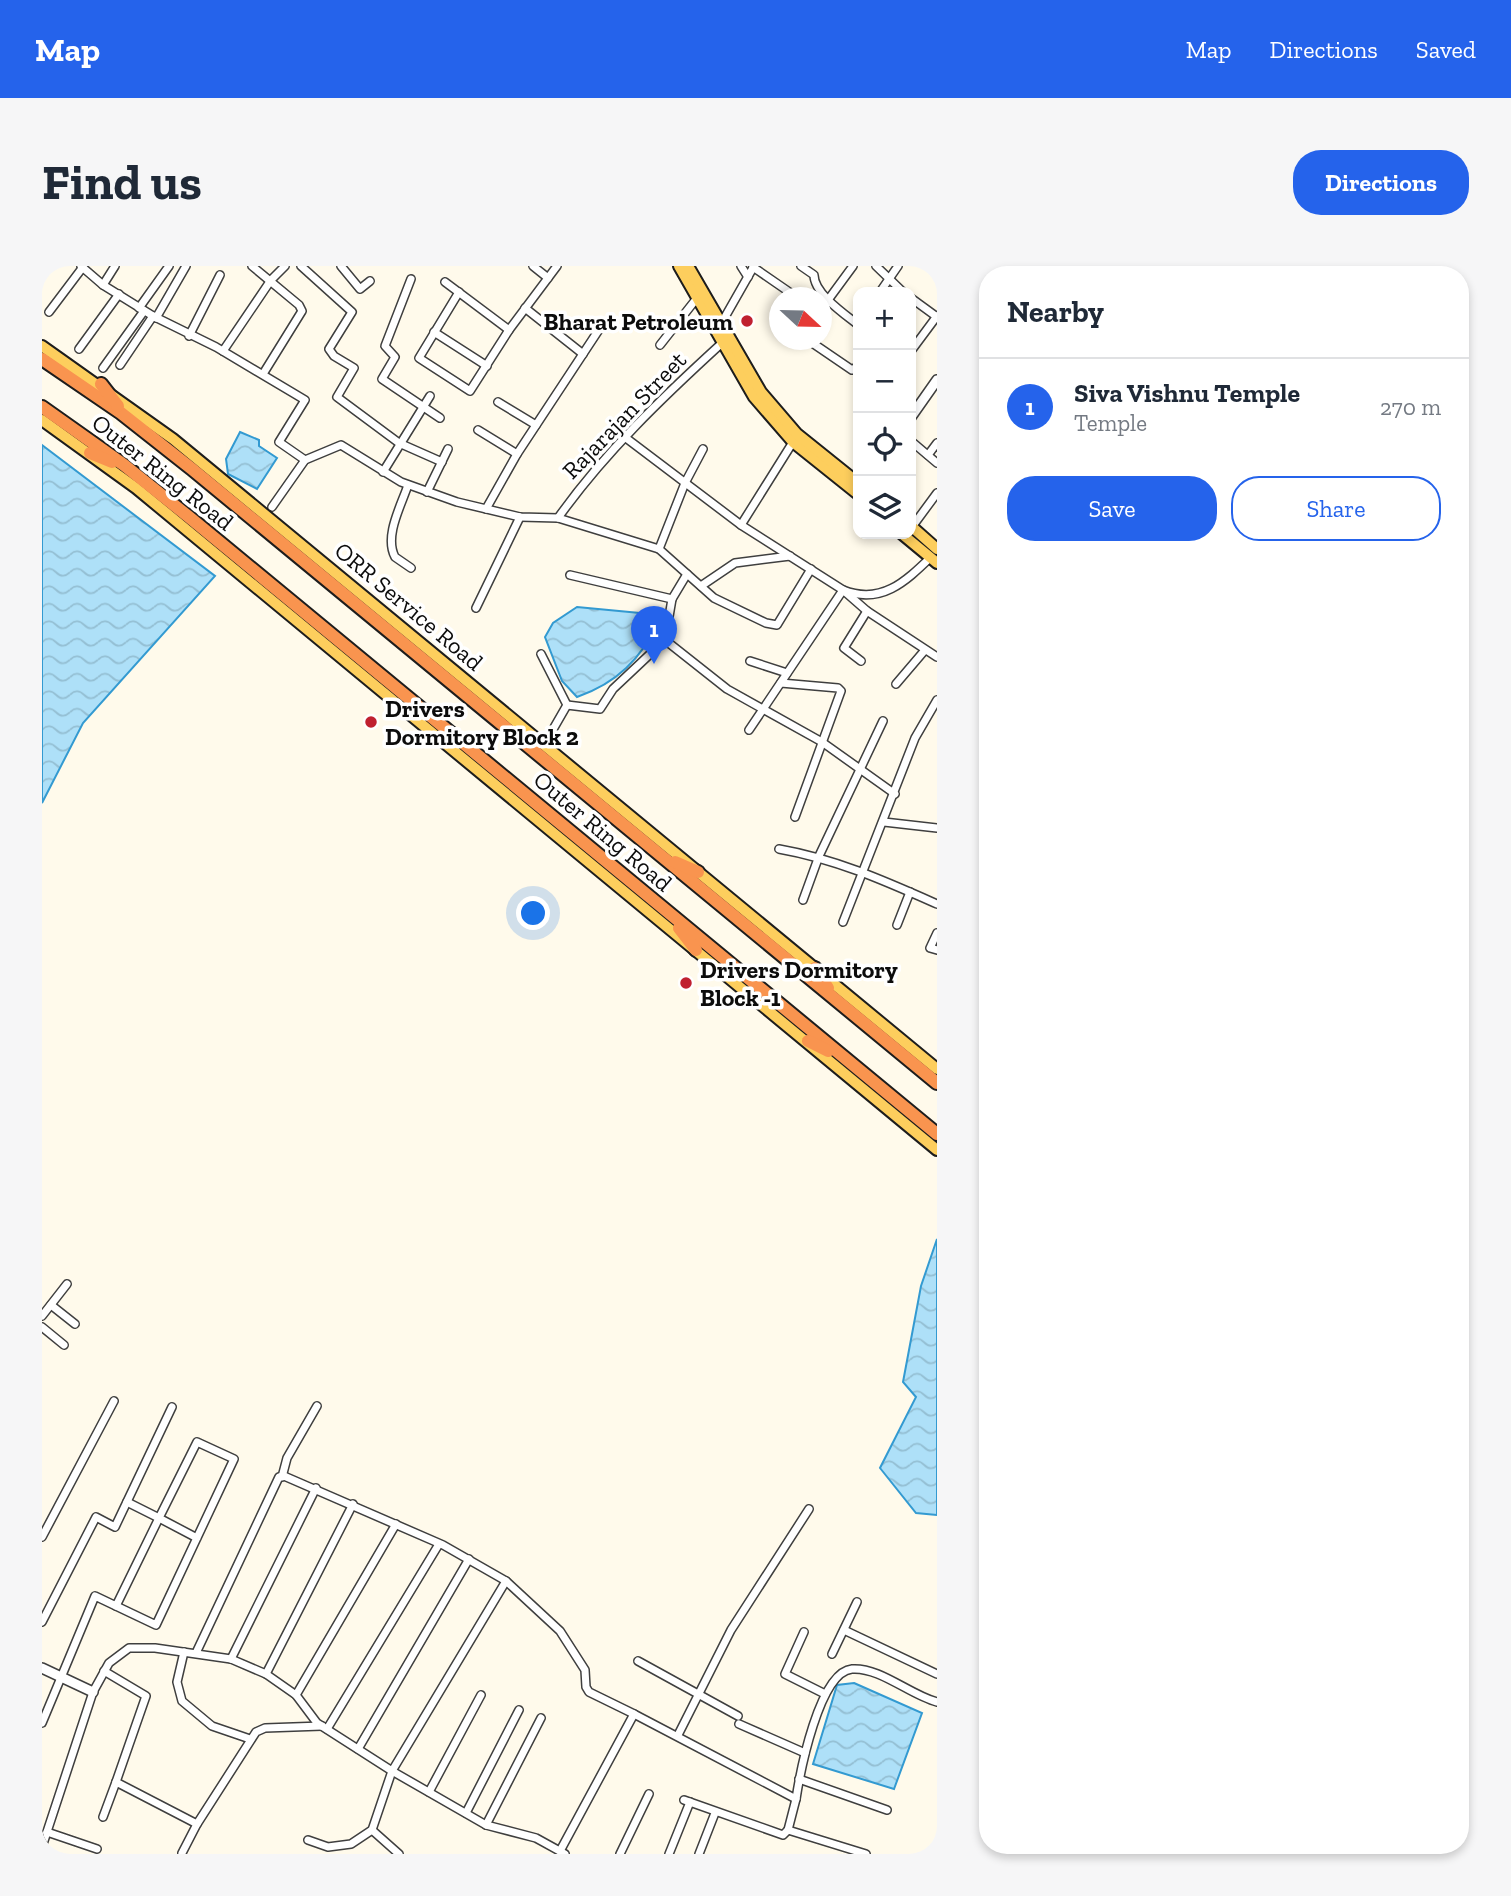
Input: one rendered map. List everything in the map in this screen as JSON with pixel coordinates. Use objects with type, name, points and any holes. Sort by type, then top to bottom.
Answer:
[{"type":"highway","name":"Outer Ring Road","points":[[42,359],[128,419],[937,1083]]},
{"type":"highway","points":[[101,384],[128,419]]},
{"type":"highway","name":"Outer Ring Road","points":[[42,407],[129,469],[937,1134]]},
{"type":"highway","points":[[90,453],[129,469]]},
{"type":"highway","points":[[662,857],[698,872]]},
{"type":"highway","points":[[668,913],[696,950]]},
{"type":"highway","points":[[815,968],[836,1000]]},
{"type":"highway","points":[[808,1041],[847,1060]]},
{"type":"main road","points":[[679,266],[697,298],[719,327]]},
{"type":"main road","points":[[688,266],[754,397],[793,442],[853,490]]},
{"type":"main road","points":[[726,341],[780,416],[797,434],[853,479]]},
{"type":"main road","name":"ORR Service Road","points":[[42,346],[101,384],[173,439],[937,1069]]},
{"type":"main road","points":[[42,420],[90,453],[808,1041],[937,1150]]},
{"type":"main road","points":[[916,536],[936,553]]},
{"type":"street","points":[[103,285],[115,266]]},
{"type":"street","points":[[103,368],[169,266]]},
{"type":"street","points":[[120,365],[186,266]]},
{"type":"street","points":[[252,266],[299,305],[302,311],[263,374]]},
{"type":"street","points":[[223,351],[271,280],[285,266]]},
{"type":"street","points":[[302,266],[352,312],[329,349],[334,356],[354,368],[337,397],[399,443],[442,462]]},
{"type":"street","points":[[341,266],[359,289],[370,281]]},
{"type":"street","points":[[533,266],[548,278]]},
{"type":"street","points":[[459,292],[419,356],[421,361],[466,390],[472,390],[509,330],[557,266]]},
{"type":"street","points":[[741,266],[748,277]]},
{"type":"street","points":[[719,327],[754,266],[783,287]]},
{"type":"street","points":[[801,266],[814,275],[814,283],[817,287]]},
{"type":"street","points":[[832,295],[853,266]]},
{"type":"street","points":[[876,266],[898,287]]},
{"type":"street","points":[[884,287],[898,266]]},
{"type":"street","points":[[50,312],[82,267],[103,285],[142,310],[189,337],[223,351],[305,400],[279,442],[305,460]]},
{"type":"street","points":[[189,337],[220,275]]},
{"type":"street","points":[[411,279],[385,346],[395,357],[382,379],[440,418]]},
{"type":"street","points":[[445,282],[509,330]]},
{"type":"street","points":[[79,349],[119,294]]},
{"type":"street","points":[[660,345],[697,298]]},
{"type":"street","points":[[912,350],[937,317],[916,302]]},
{"type":"street","points":[[832,303],[853,320]]},
{"type":"street","points":[[525,308],[583,354]]},
{"type":"street","points":[[486,509],[517,454],[602,325]]},
{"type":"street","points":[[434,332],[487,366]]},
{"type":"street","name":"Rajarajan Street","points":[[558,518],[580,488],[626,438],[726,341]]},
{"type":"street","points":[[823,350],[853,369]]},
{"type":"street","points":[[914,413],[937,380]]},
{"type":"street","points":[[383,472],[429,396]]},
{"type":"street","points":[[498,402],[536,425]]},
{"type":"street","points":[[478,430],[517,454]]},
{"type":"street","points":[[626,438],[741,525],[843,590],[867,611],[937,657]]},
{"type":"street","points":[[741,525],[793,442]]},
{"type":"street","points":[[928,455],[937,443]]},
{"type":"street","points":[[272,507],[305,460],[341,445],[383,472],[427,492],[520,517],[558,518],[659,549],[714,598],[766,624],[777,625],[811,569]]},
{"type":"street","points":[[916,446],[937,463]]},
{"type":"street","points":[[427,492],[448,449]]},
{"type":"street","points":[[659,549],[685,483],[703,449]]},
{"type":"street","points":[[408,485],[391,545],[395,557],[411,568]]},
{"type":"street","points":[[916,519],[937,493]]},
{"type":"street","points":[[476,607],[520,517]]},
{"type":"street","points":[[843,590],[860,597],[879,593],[903,583],[936,553]]},
{"type":"street","points":[[701,586],[735,563],[791,556]]},
{"type":"street","points":[[567,705],[600,709],[613,688],[665,640],[671,599],[687,574]]},
{"type":"street","points":[[570,575],[671,599]]},
{"type":"street","points":[[749,730],[843,590]]},
{"type":"street","points":[[862,661],[844,649],[867,611]]},
{"type":"street","points":[[665,640],[727,689],[822,743],[895,794]]},
{"type":"street","points":[[896,684],[925,650]]},
{"type":"street","points":[[541,654],[567,705]]},
{"type":"street","points":[[750,661],[787,673]]},
{"type":"street","points":[[781,683],[839,689],[841,694],[795,817]]},
{"type":"street","points":[[843,922],[915,738],[937,700]]},
{"type":"street","points":[[544,745],[567,705]]},
{"type":"street","points":[[803,900],[819,856],[883,721]]},
{"type":"street","points":[[884,822],[937,828]]},
{"type":"street","points":[[779,849],[819,856],[864,871],[937,904]]},
{"type":"street","points":[[897,926],[910,892]]},
{"type":"street","points":[[937,933],[930,948],[937,950]]},
{"type":"street","points":[[42,1316],[67,1284]]},
{"type":"street","points":[[51,1305],[75,1324]]},
{"type":"street","points":[[42,1327],[64,1345]]},
{"type":"street","points":[[42,1536],[114,1401]]},
{"type":"street","points":[[196,1653],[282,1477],[287,1458],[317,1406]]},
{"type":"street","points":[[42,1622],[96,1517],[115,1527],[172,1407]]},
{"type":"street","points":[[42,1723],[94,1595],[116,1606],[156,1625],[234,1459],[197,1442],[116,1606]]},
{"type":"street","points":[[282,1477],[353,1504],[469,1559],[506,1581],[560,1632],[585,1670],[589,1692],[678,1735],[796,1800]]},
{"type":"street","points":[[231,1659],[316,1488]]},
{"type":"street","points":[[127,1502],[197,1538]]},
{"type":"street","points":[[267,1674],[353,1504]]},
{"type":"street","points":[[678,1735],[731,1630],[809,1509]]},
{"type":"street","points":[[296,1695],[335,1624],[396,1524]]},
{"type":"street","points":[[325,1728],[439,1544]]},
{"type":"street","points":[[358,1749],[469,1559]]},
{"type":"street","points":[[309,1840],[328,1847],[351,1844],[372,1830],[392,1771],[506,1581]]},
{"type":"street","points":[[832,1654],[858,1602]]},
{"type":"street","points":[[844,1630],[937,1674]]},
{"type":"street","points":[[804,1632],[785,1674],[825,1694]]},
{"type":"street","points":[[42,1847],[93,1692],[108,1663],[129,1648],[196,1653],[231,1659],[267,1674],[296,1695],[325,1728],[392,1771],[486,1825],[536,1838],[562,1852],[634,1714]]},
{"type":"street","points":[[184,1652],[177,1682],[182,1701],[212,1726],[250,1739]]},
{"type":"street","points":[[638,1661],[699,1692],[739,1720],[805,1753]]},
{"type":"street","points":[[42,1668],[93,1692]]},
{"type":"street","points":[[668,1854],[687,1801],[783,1835],[788,1830],[805,1753],[825,1694],[844,1671],[852,1669],[874,1674],[919,1698],[937,1702]]},
{"type":"street","points":[[103,1817],[146,1696],[104,1671]]},
{"type":"street","points":[[429,1792],[481,1695]]},
{"type":"street","points":[[466,1814],[519,1710]]},
{"type":"street","points":[[486,1825],[541,1718]]},
{"type":"street","points":[[182,1853],[250,1739],[265,1727],[325,1728]]},
{"type":"street","points":[[799,1779],[887,1810]]},
{"type":"street","points":[[116,1782],[197,1824]]},
{"type":"street","points":[[620,1854],[649,1794]]},
{"type":"street","points":[[699,1854],[715,1813]]},
{"type":"street","points":[[372,1830],[399,1854]]},
{"type":"street","points":[[788,1830],[866,1854]]},
{"type":"street","points":[[45,1834],[97,1849]]},
{"type":"water","points":[[240,432],[259,440],[259,446],[277,458],[257,489],[228,474],[226,459]]},
{"type":"water","points":[[42,445],[215,576],[83,723],[42,803]]},
{"type":"water","points":[[577,607],[640,613],[659,621],[644,647],[626,668],[604,685],[577,697],[562,681],[545,637],[553,623]]},
{"type":"water","points":[[937,1239],[937,1515],[916,1513],[880,1468],[916,1397],[903,1382],[921,1286]]},
{"type":"water","points":[[854,1683],[922,1713],[894,1789],[813,1764],[837,1685]]},
{"type":"place","name":"Bharat Petroleum","points":[[747,321]]},
{"type":"place","name":"Siva Vishnu Temple","points":[[654,664]]},
{"type":"place","name":"Drivers Dormitory Block 2","points":[[371,722]]},
{"type":"place","name":"Drivers Dormitory Block -1","points":[[686,983]]}]
